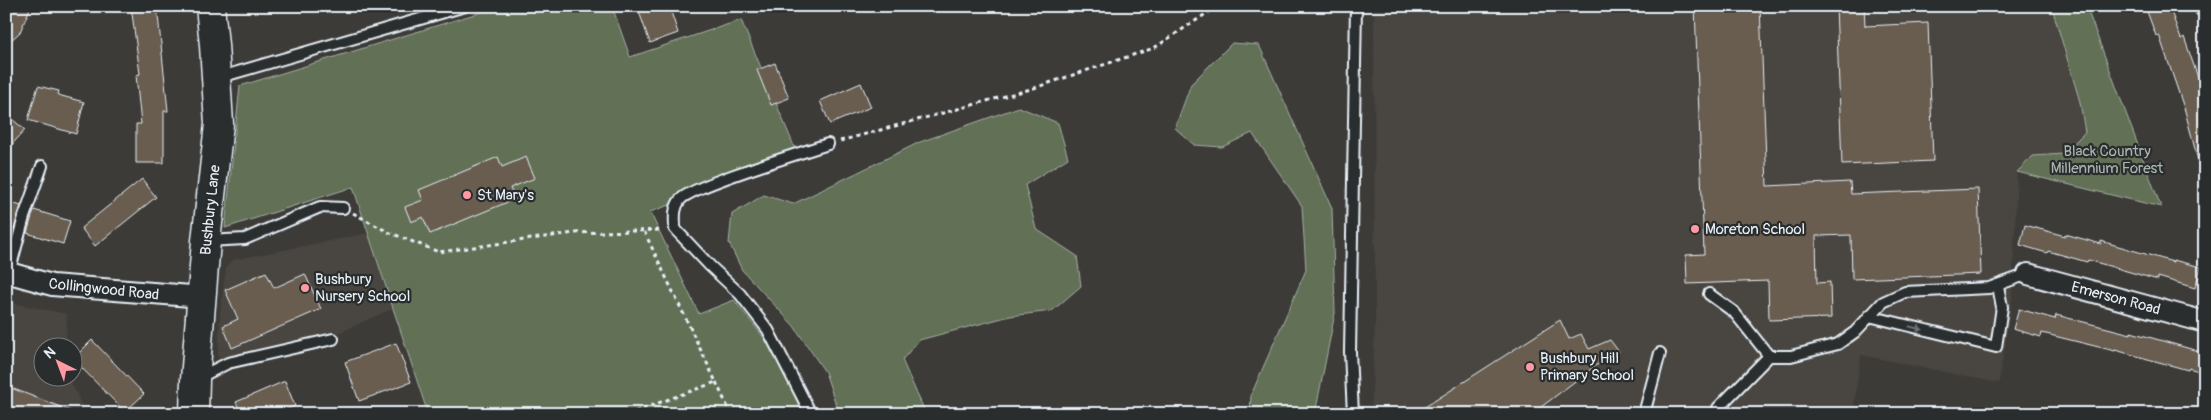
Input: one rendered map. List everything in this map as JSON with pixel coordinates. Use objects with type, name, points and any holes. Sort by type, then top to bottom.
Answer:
[{"type":"street","name":"Bushbury Lane","points":[[194,414],[206,241],[219,124],[210,6]]},
{"type":"street","name":"Collingwood Road","points":[[8,273],[52,285],[203,297]]},
{"type":"street","name":"Emerson Road","points":[[2028,274],[2205,322]]},
{"type":"lane","points":[[216,78],[465,6]]},
{"type":"lane","points":[[1353,414],[1350,352],[1356,6]]},
{"type":"lane","points":[[811,414],[768,330],[740,294],[675,230],[675,210],[681,198],[716,182],[828,144]]},
{"type":"lane","points":[[8,273],[24,216],[42,166]]},
{"type":"lane","points":[[206,241],[246,239],[320,207],[343,208]]},
{"type":"lane","points":[[1718,412],[1769,356],[1791,356],[1838,344],[1855,332],[1883,302],[1905,292],[1990,288],[2028,274]]},
{"type":"lane","points":[[1869,316],[1996,347],[2002,307],[1998,286]]},
{"type":"lane","points":[[1709,294],[1734,312],[1769,356]]},
{"type":"lane","points":[[195,380],[228,363],[334,338]]},
{"type":"lane","points":[[1644,414],[1660,353]]},
{"type":"path","points":[[828,144],[1031,89],[1154,48],[1218,6]]},
{"type":"path","points":[[343,208],[388,232],[439,252],[574,233],[675,230]]},
{"type":"path","points":[[644,231],[731,414]]},
{"type":"path","points":[[628,414],[716,382]]},
{"type":"shaded area","name":"Moreton School","points":[[1374,6],[2086,6],[2161,207],[2017,172],[2012,299],[1999,383],[1861,355],[1853,414],[1371,414],[1375,320]]},
{"type":"shaded area","name":"Bushbury Nursery School","points":[[369,233],[394,308],[327,338],[218,359],[220,313],[226,268],[229,263],[233,260]]},
{"type":"shaded area","points":[[6,302],[67,314],[66,338],[32,338],[32,388],[74,388],[86,414],[6,414]]},
{"type":"green space","points":[[501,6],[612,6],[630,57],[741,20],[799,158],[650,212],[699,314],[734,300],[765,339],[807,414],[428,414],[353,187],[225,228],[240,86]]},
{"type":"green space","name":"Black Country Millennium Forest","points":[[2055,6],[2086,6],[2161,207],[2017,172],[2033,156],[2063,154],[2085,132],[2080,102],[2053,11]]},
{"type":"green space","points":[[1232,43],[1259,45],[1332,208],[1335,313],[1315,414],[1250,414],[1251,395],[1306,270],[1302,206],[1252,133],[1222,147],[1194,145],[1175,128],[1191,84]]},
{"type":"green space","points":[[1019,107],[1058,123],[1068,158],[1025,185],[1036,229],[1077,256],[1081,286],[1052,311],[1010,316],[919,340],[902,360],[926,414],[839,414],[825,372],[794,326],[742,270],[729,243],[732,214],[764,195],[793,204],[920,142]]},
{"type":"building","points":[[8,6],[31,6],[20,32],[6,45],[6,12]]},
{"type":"building","points":[[131,6],[157,6],[168,111],[164,111],[164,163],[136,163],[136,124],[141,124],[136,75],[140,74]]},
{"type":"building","points":[[637,6],[669,6],[678,33],[650,43]]},
{"type":"building","points":[[1695,6],[1760,6],[1767,186],[1850,182],[1851,194],[1978,189],[1981,274],[1852,279],[1851,235],[1816,236],[1817,283],[1830,282],[1831,318],[1769,320],[1768,281],[1687,284],[1686,255],[1704,254]]},
{"type":"building","points":[[1836,6],[1864,6],[1865,26],[1928,23],[1933,161],[1842,165]]},
{"type":"building","points":[[2145,6],[2169,6],[2181,39],[2184,37],[2204,95],[2198,97],[2205,119],[2205,167],[2200,168],[2185,111],[2159,35],[2156,36]]},
{"type":"building","points":[[775,63],[789,98],[771,105],[757,70]]},
{"type":"building","points":[[861,83],[871,107],[830,124],[820,101]]},
{"type":"building","points":[[38,86],[59,91],[58,95],[84,102],[76,134],[28,120]]},
{"type":"building","points":[[6,114],[25,130],[6,151]]},
{"type":"building","name":"St Mary's","points":[[498,157],[502,167],[526,157],[535,178],[510,188],[515,199],[430,234],[423,217],[411,222],[405,207],[423,200],[419,190]]},
{"type":"building","points":[[142,179],[156,197],[95,246],[81,228]]},
{"type":"building","points":[[6,201],[21,206],[14,229],[6,227]]},
{"type":"building","points":[[34,210],[70,221],[63,244],[27,233]]},
{"type":"building","points":[[2025,225],[2101,244],[2101,241],[2173,262],[2173,260],[2201,267],[2195,288],[2158,277],[2158,280],[2088,260],[2087,262],[2020,245]]},
{"type":"building","points":[[266,272],[274,288],[305,274],[321,309],[232,348],[223,326],[238,319],[225,290]]},
{"type":"building","points":[[2019,309],[2055,319],[2056,315],[2131,334],[2131,332],[2205,353],[2205,373],[2042,333],[2041,337],[2013,329]]},
{"type":"building","points":[[1560,320],[1569,339],[1581,334],[1589,349],[1610,340],[1619,352],[1595,366],[1532,414],[1414,414]]},
{"type":"building","points":[[92,340],[144,394],[125,412],[82,368],[82,350]]},
{"type":"building","points":[[396,343],[411,382],[359,401],[345,362]]},
{"type":"building","points":[[285,381],[295,406],[276,414],[241,414],[236,402]]},
{"type":"building","points":[[6,386],[76,413],[6,414]]},
{"type":"place","name":"St Mary's","points":[[467,195]]},
{"type":"place","name":"Moreton School","points":[[1695,229]]},
{"type":"place","name":"Bushbury Nursery School","points":[[305,288]]},
{"type":"place","name":"Bushbury Hill Primary School","points":[[1530,367]]}]
